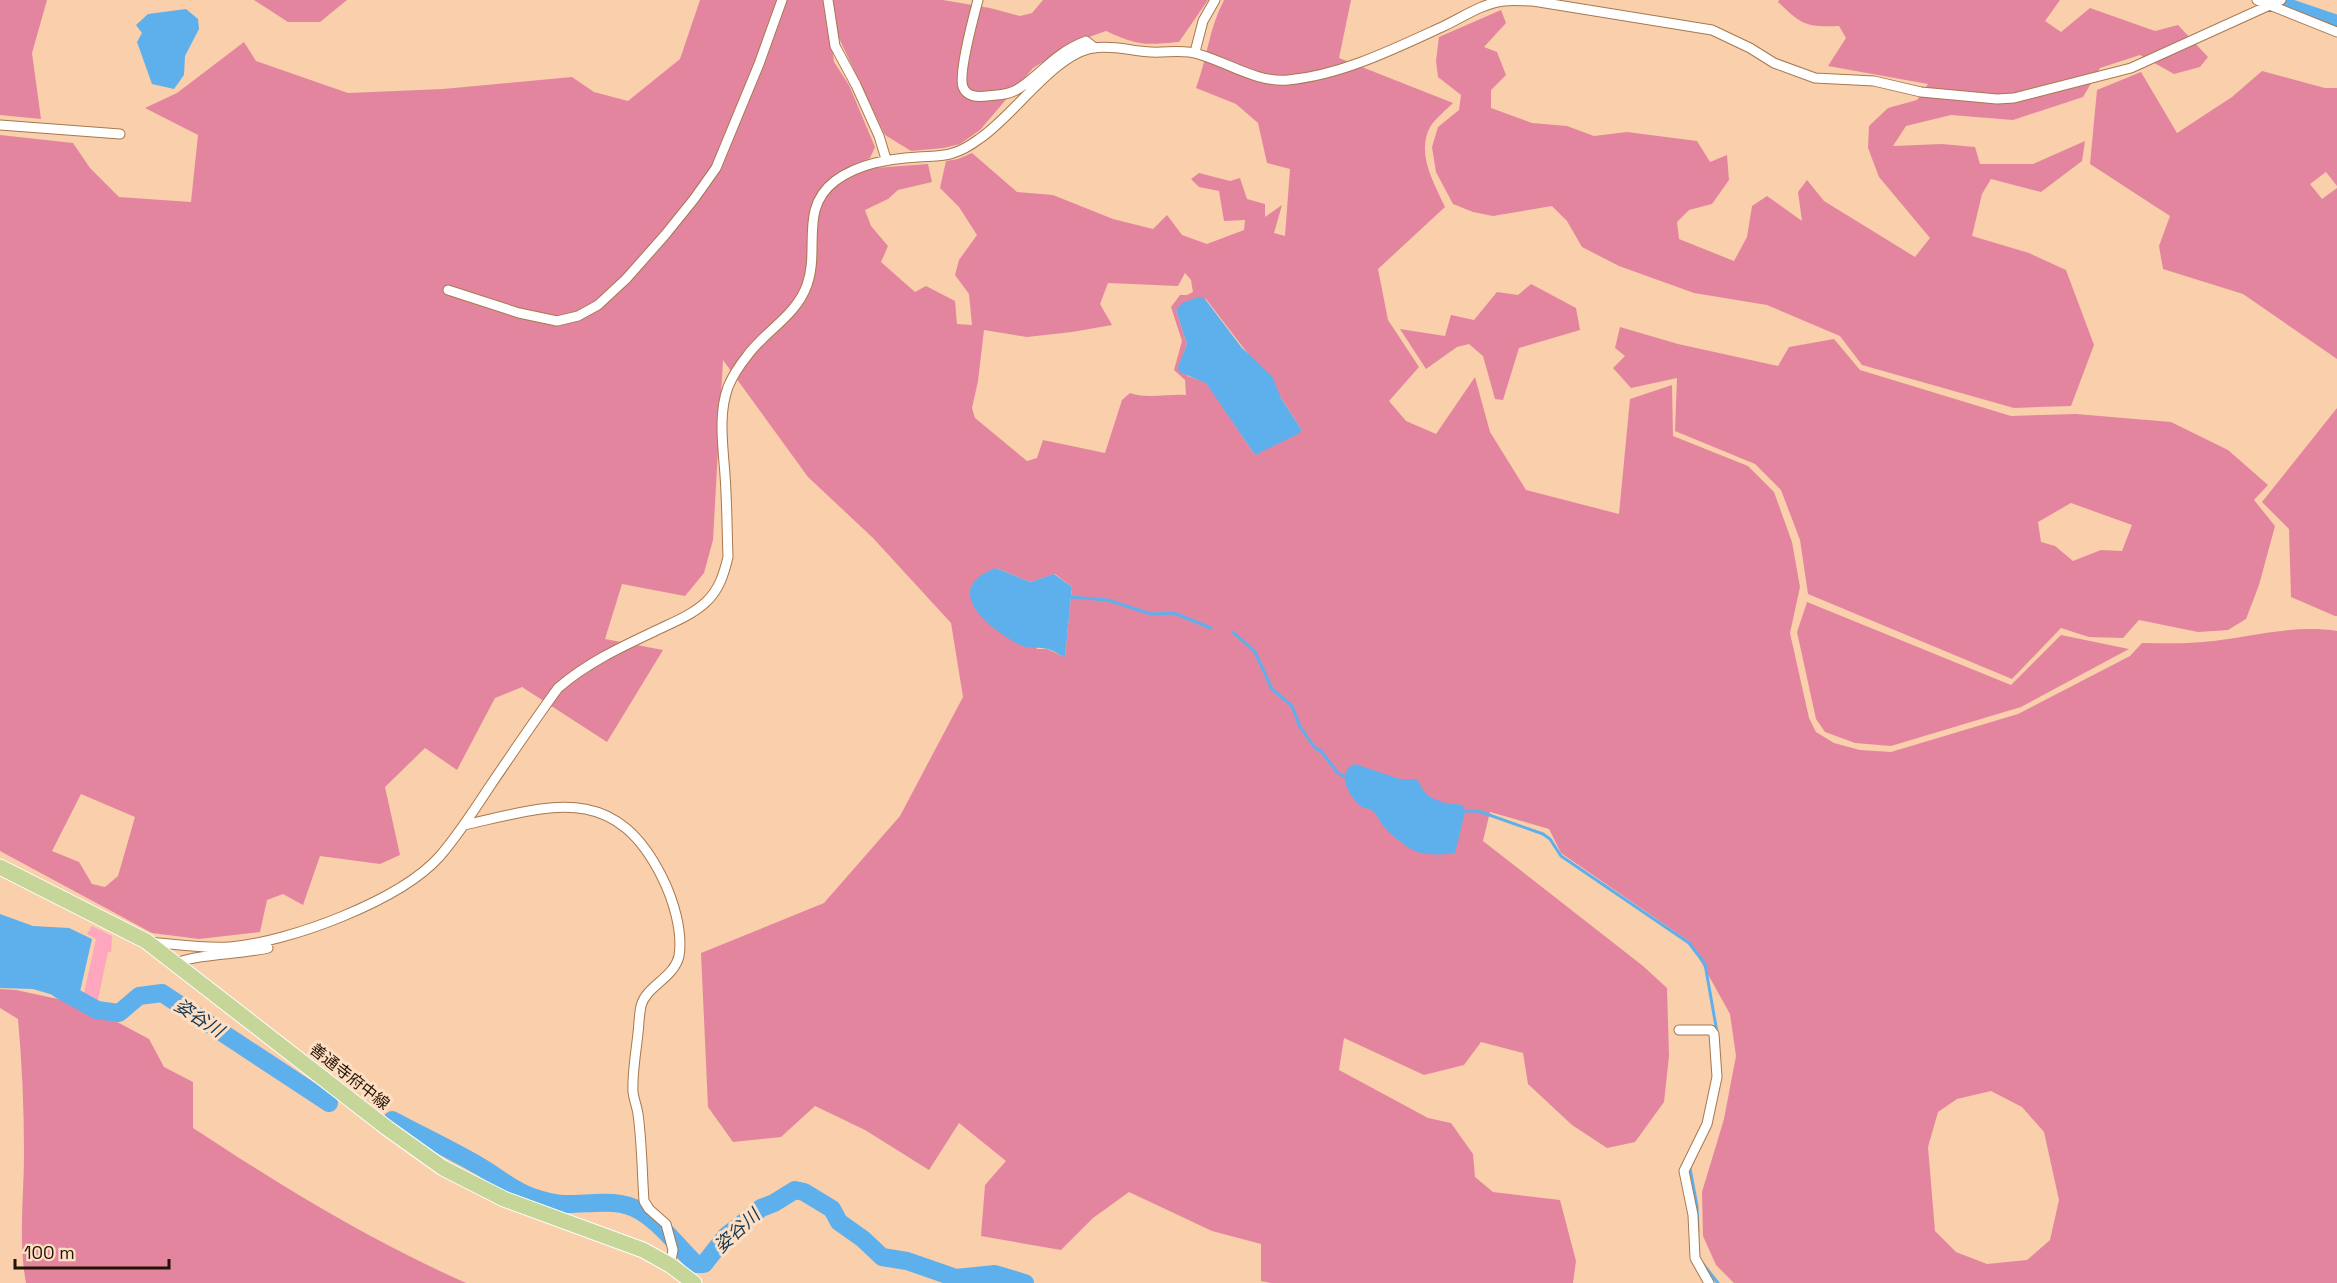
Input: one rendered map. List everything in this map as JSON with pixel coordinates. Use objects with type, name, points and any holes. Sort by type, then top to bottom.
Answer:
[{"type":"main road","name":"善通寺府中線","points":[[0,867],[146,941],[387,1128],[443,1168],[504,1199],[622,1241],[670,1265],[694,1283]]},
{"type":"street","points":[[448,290],[519,313],[557,321],[578,316],[597,305],[626,279],[665,236],[716,168],[759,64],[782,0]]},
{"type":"street","points":[[828,0],[835,46],[856,85],[879,136],[886,159]]},
{"type":"street","points":[[978,0],[962,83],[969,94],[977,97],[1006,94],[1017,89],[1056,56],[1072,46],[1086,41],[1095,48]]},
{"type":"street","points":[[1195,52],[1203,21],[1215,0]]},
{"type":"street","points":[[146,941],[231,947],[295,933],[335,919],[401,888],[439,857],[464,825],[558,688],[577,671],[605,655],[683,617],[705,603],[716,591],[724,575],[728,557],[722,446],[723,414],[727,389],[751,351],[793,310],[802,297],[808,282],[812,219],[819,196],[833,182],[863,166],[886,159],[939,156],[968,147],[987,134],[1076,53],[1114,46],[1147,52],[1195,52],[1252,74],[1274,80],[1289,80],[1353,64],[1504,0],[1539,2],[1697,26],[1725,34],[1774,63],[1815,78],[1874,81],[1921,92],[1997,99],[2045,92],[2131,68],[2268,3],[2281,0]]},
{"type":"street","points":[[2257,0],[2337,33]]},
{"type":"street","points":[[0,125],[120,134]]},
{"type":"street","points":[[464,825],[540,808],[580,807],[599,812],[620,822],[636,836],[654,862],[670,892],[680,949],[675,967],[641,1004],[633,1094],[638,1113],[644,1201],[649,1209],[666,1224],[674,1250],[670,1265]]},
{"type":"street","points":[[176,963],[201,957],[247,953],[268,948]]},
{"type":"street","points":[[1679,1030],[1704,1028],[1712,1030],[1714,1034],[1717,1077],[1707,1124],[1684,1171],[1693,1215],[1695,1258],[1709,1283]]},
{"type":"shaded area","points":[[0,0],[47,0],[32,53],[41,119],[0,115]]},
{"type":"shaded area","points":[[254,0],[347,0],[320,22],[288,22]]},
{"type":"shaded area","points":[[700,0],[943,0],[1020,16],[1032,13],[1043,0],[1208,0],[1179,42],[1142,43],[1106,31],[1075,42],[1033,68],[980,130],[960,144],[911,151],[885,135],[836,32],[830,30],[834,62],[849,85],[875,147],[870,158],[847,170],[928,164],[932,182],[898,190],[888,199],[865,210],[871,226],[888,246],[881,262],[915,292],[926,286],[955,301],[957,324],[972,325],[969,294],[955,275],[959,260],[977,235],[959,207],[940,188],[946,161],[972,153],[1017,192],[1053,195],[1113,219],[1153,229],[1167,215],[1182,235],[1207,244],[1244,230],[1245,220],[1224,221],[1219,191],[1199,187],[1191,179],[1199,173],[1230,181],[1240,178],[1247,199],[1265,204],[1265,217],[1282,205],[1274,233],[1285,236],[1290,169],[1267,163],[1258,123],[1236,104],[1196,88],[1211,33],[1224,0],[1351,0],[1339,58],[1453,103],[1430,127],[1425,148],[1428,168],[1445,207],[1378,269],[1388,320],[1419,367],[1389,401],[1406,421],[1436,434],[1475,377],[1490,432],[1526,490],[1619,514],[1630,399],[1672,385],[1673,436],[1748,466],[1774,492],[1792,542],[1800,587],[1790,633],[1809,718],[1816,732],[1834,743],[1860,750],[1891,752],[2018,714],[2130,656],[2142,643],[2203,642],[2303,629],[2337,631],[2337,1283],[1734,1283],[1716,1265],[1703,1236],[1702,1192],[1724,1119],[1736,1056],[1730,1014],[1690,942],[1561,853],[1549,829],[1490,812],[1483,841],[1643,966],[1667,988],[1669,1056],[1664,1102],[1635,1142],[1607,1148],[1572,1125],[1528,1084],[1523,1053],[1481,1042],[1464,1065],[1424,1075],[1344,1038],[1339,1070],[1428,1118],[1451,1123],[1473,1154],[1475,1177],[1493,1192],[1560,1200],[1576,1261],[1573,1283],[1271,1283],[1261,1281],[1261,1244],[1212,1231],[1129,1192],[1093,1218],[1061,1250],[981,1236],[985,1185],[1006,1161],[959,1123],[929,1170],[865,1130],[815,1106],[781,1137],[733,1142],[708,1107],[701,953],[824,903],[900,816],[963,697],[951,623],[873,538],[808,477],[723,360],[713,540],[704,573],[685,596],[622,584],[605,639],[663,650],[607,742],[522,687],[495,698],[457,770],[425,748],[385,787],[400,855],[380,864],[320,856],[303,905],[283,894],[267,900],[260,932],[199,939],[152,933],[0,851],[0,135],[73,143],[90,168],[119,197],[191,202],[198,135],[145,108],[177,93],[244,42],[256,61],[348,93],[443,89],[572,77],[594,92],[628,101],[680,59]],"holes":[[[1185,273],[1191,280],[1193,292],[1180,295],[1171,307],[1182,341],[1174,370],[1185,380],[1186,395],[1150,396],[1130,393],[1122,400],[1105,453],[1043,440],[1037,458],[1027,461],[975,418],[972,408],[978,381],[984,330],[1027,337],[1112,325],[1100,304],[1108,283],[1178,286]],[[1206,299],[1278,393],[1301,429],[1255,455],[1206,382],[1187,376],[1183,355],[1187,344],[1176,310]],[[996,568],[1030,582],[1055,574],[1072,587],[1065,657],[1047,649],[1037,649]],[[81,794],[135,817],[118,876],[105,887],[92,884],[79,862],[52,851]],[[1991,1091],[2022,1107],[2044,1132],[2059,1200],[2050,1240],[2027,1260],[1987,1264],[1956,1252],[1935,1231],[1928,1147],[1938,1112],[1957,1099]]]},
{"type":"shaded area","points":[[1779,0],[2060,0],[2045,21],[2061,32],[2090,8],[2155,31],[2178,25],[2208,57],[2200,67],[2174,74],[2140,55],[2100,68],[2083,97],[2013,120],[1951,115],[1906,126],[1893,146],[1942,144],[1975,147],[1980,164],[2033,164],[2085,141],[2082,161],[2041,192],[1991,179],[1982,194],[1972,236],[2029,253],[2066,270],[2094,345],[2071,406],[2014,408],[1862,365],[1840,336],[1767,305],[1694,293],[1619,266],[1582,247],[1567,221],[1552,206],[1493,216],[1473,212],[1453,204],[1436,172],[1432,147],[1438,127],[1459,110],[1461,95],[1438,77],[1436,61],[1439,37],[1501,10],[1506,23],[1484,47],[1497,52],[1506,75],[1491,90],[1491,108],[1532,123],[1567,126],[1594,136],[1627,132],[1697,141],[1710,162],[1727,155],[1729,180],[1712,204],[1689,210],[1677,222],[1679,239],[1734,261],[1747,237],[1752,206],[1767,196],[1802,221],[1798,192],[1807,180],[1824,201],[1915,257],[1930,238],[1879,177],[1868,148],[1869,126],[1888,108],[1917,100],[1928,84],[1828,66],[1846,38],[1839,26],[1818,26],[1805,23],[1786,10],[1778,2]]},
{"type":"shaded area","points":[[2262,71],[2325,88],[2337,88],[2337,186],[2326,172],[2310,184],[2322,199],[2337,188],[2337,359],[2243,294],[2163,269],[2159,246],[2170,216],[2090,164],[2097,90],[2141,72],[2177,133],[2232,97]]},
{"type":"shaded area","points":[[1531,284],[1576,308],[1580,330],[1519,348],[1503,400],[1495,399],[1483,356],[1469,344],[1457,347],[1426,369],[1400,329],[1445,336],[1451,315],[1474,320],[1497,292],[1518,295]]},
{"type":"shaded area","points":[[1620,327],[1678,344],[1778,366],[1789,347],[1834,339],[1860,370],[2011,416],[2076,414],[2171,422],[2228,450],[2268,485],[2254,500],[2275,526],[2259,585],[2246,619],[2228,630],[2198,632],[2139,620],[2123,638],[2089,637],[2061,628],[2012,679],[1808,594],[1800,540],[1781,490],[1755,464],[1675,431],[1677,378],[1631,388],[1613,368],[1625,356],[1615,348]],"holes":[[[2071,503],[2132,525],[2122,551],[2101,550],[2073,561],[2055,546],[2041,542],[2038,522]]]},
{"type":"shaded area","points":[[2337,408],[2337,616],[2335,616],[2291,597],[2289,529],[2262,502]]},
{"type":"shaded area","points":[[1807,602],[2011,685],[2061,635],[2129,649],[2021,707],[1891,746],[1855,743],[1825,732],[1816,719],[1797,632]]},
{"type":"shaded area","points":[[92,926],[112,936],[111,952],[108,952],[97,1004],[83,998],[96,939],[87,934]]},
{"type":"shaded area","points":[[0,989],[16,990],[81,1004],[149,1039],[164,1067],[193,1082],[193,1128],[326,1211],[394,1249],[466,1283],[26,1283],[22,1251],[24,1120],[18,1019],[0,1008]]},
{"type":"water","points":[[186,9],[198,19],[199,29],[185,56],[184,75],[174,89],[152,84],[137,42],[142,33],[136,25],[148,14]]},
{"type":"water","points":[[1199,297],[1205,299],[1242,348],[1272,376],[1281,398],[1301,429],[1300,433],[1255,455],[1206,383],[1179,372],[1178,367],[1187,344],[1176,310],[1182,303]]},
{"type":"water","points":[[996,568],[1030,582],[1054,574],[1072,587],[1065,657],[1048,649],[1020,645],[995,629],[975,608],[970,597],[971,587],[979,577]]},
{"type":"water","points":[[1355,764],[1400,779],[1415,779],[1425,793],[1432,798],[1445,803],[1463,805],[1465,812],[1455,853],[1418,852],[1390,833],[1373,811],[1360,806],[1348,790],[1346,773]]},
{"type":"water","points":[[0,914],[33,926],[69,928],[92,939],[79,996],[80,1003],[33,989],[0,988]]},
{"type":"waterway","points":[[2284,6],[2337,24]]},
{"type":"waterway","points":[[1070,597],[1108,600],[1151,614],[1174,613],[1211,628]]},
{"type":"waterway","points":[[1233,632],[1255,652],[1272,689],[1292,706],[1300,727],[1315,748],[1320,750],[1338,773],[1347,778]]},
{"type":"waterway","points":[[1461,811],[1478,811],[1543,834],[1550,839],[1561,856],[1689,943],[1705,964],[1717,1032]]},
{"type":"waterway","name":"姿谷川","points":[[59,989],[97,1010],[119,1013],[139,996],[162,993],[329,1103]]},
{"type":"waterway","name":"姿谷川","points":[[392,1120],[532,1197],[559,1204],[622,1204],[640,1211],[655,1222],[696,1264],[704,1264],[726,1236],[761,1208],[795,1190],[804,1192],[832,1209],[839,1222],[863,1239],[882,1257],[907,1261],[956,1278],[995,1274],[1025,1283]]},
{"type":"waterway","points":[[1690,1168],[1697,1206],[1698,1232]]},
{"type":"waterway","points":[[1703,1264],[1718,1283]]}]
